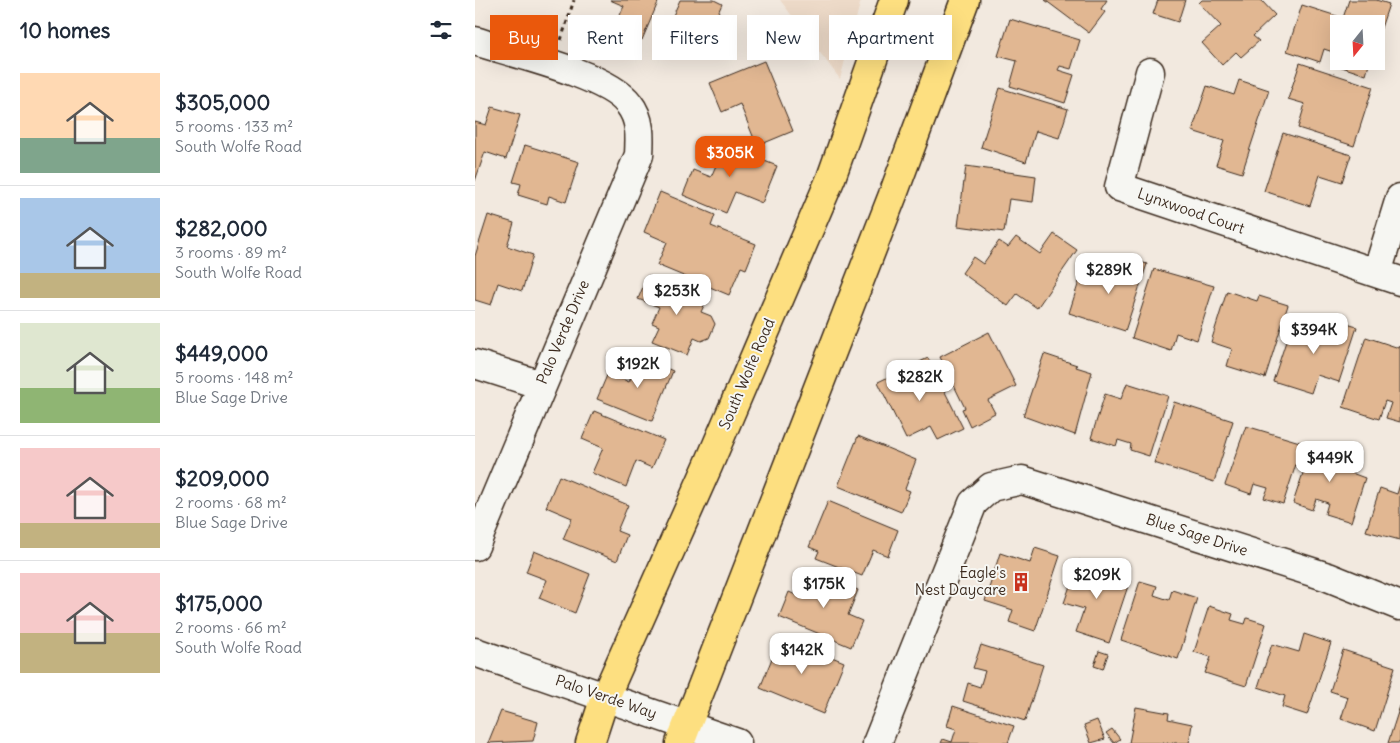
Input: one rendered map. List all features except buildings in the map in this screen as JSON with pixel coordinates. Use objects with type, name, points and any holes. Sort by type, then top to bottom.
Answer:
[{"type":"main road","name":"South Wolfe Road","points":[[590,743],[605,697],[708,466],[831,178],[894,0]]},
{"type":"main road","points":[[683,734],[890,202],[965,0]]},
{"type":"street","name":"Palo Verde Drive","points":[[475,41],[608,85],[630,104],[637,116],[640,134],[639,155],[475,546]]},
{"type":"street","name":"Lynxwood Court","points":[[1150,72],[1119,187],[1388,277],[1400,198]]},
{"type":"street","points":[[475,364],[541,385]]},
{"type":"street","name":"Blue Sage Drive","points":[[877,743],[973,503],[991,487],[1022,480],[1327,577],[1400,606]]},
{"type":"street","name":"Palo Verde Way","points":[[475,652],[605,697],[683,734],[737,743]]},
{"type":"path","points":[[561,40],[574,0]]},
{"type":"shaded area","points":[[780,0],[861,0],[857,15],[829,15],[829,60],[845,60],[840,79],[819,51],[819,15],[791,15]]},
{"type":"place","name":"Eagle's Nest Daycare","points":[[1021,582]]}]
